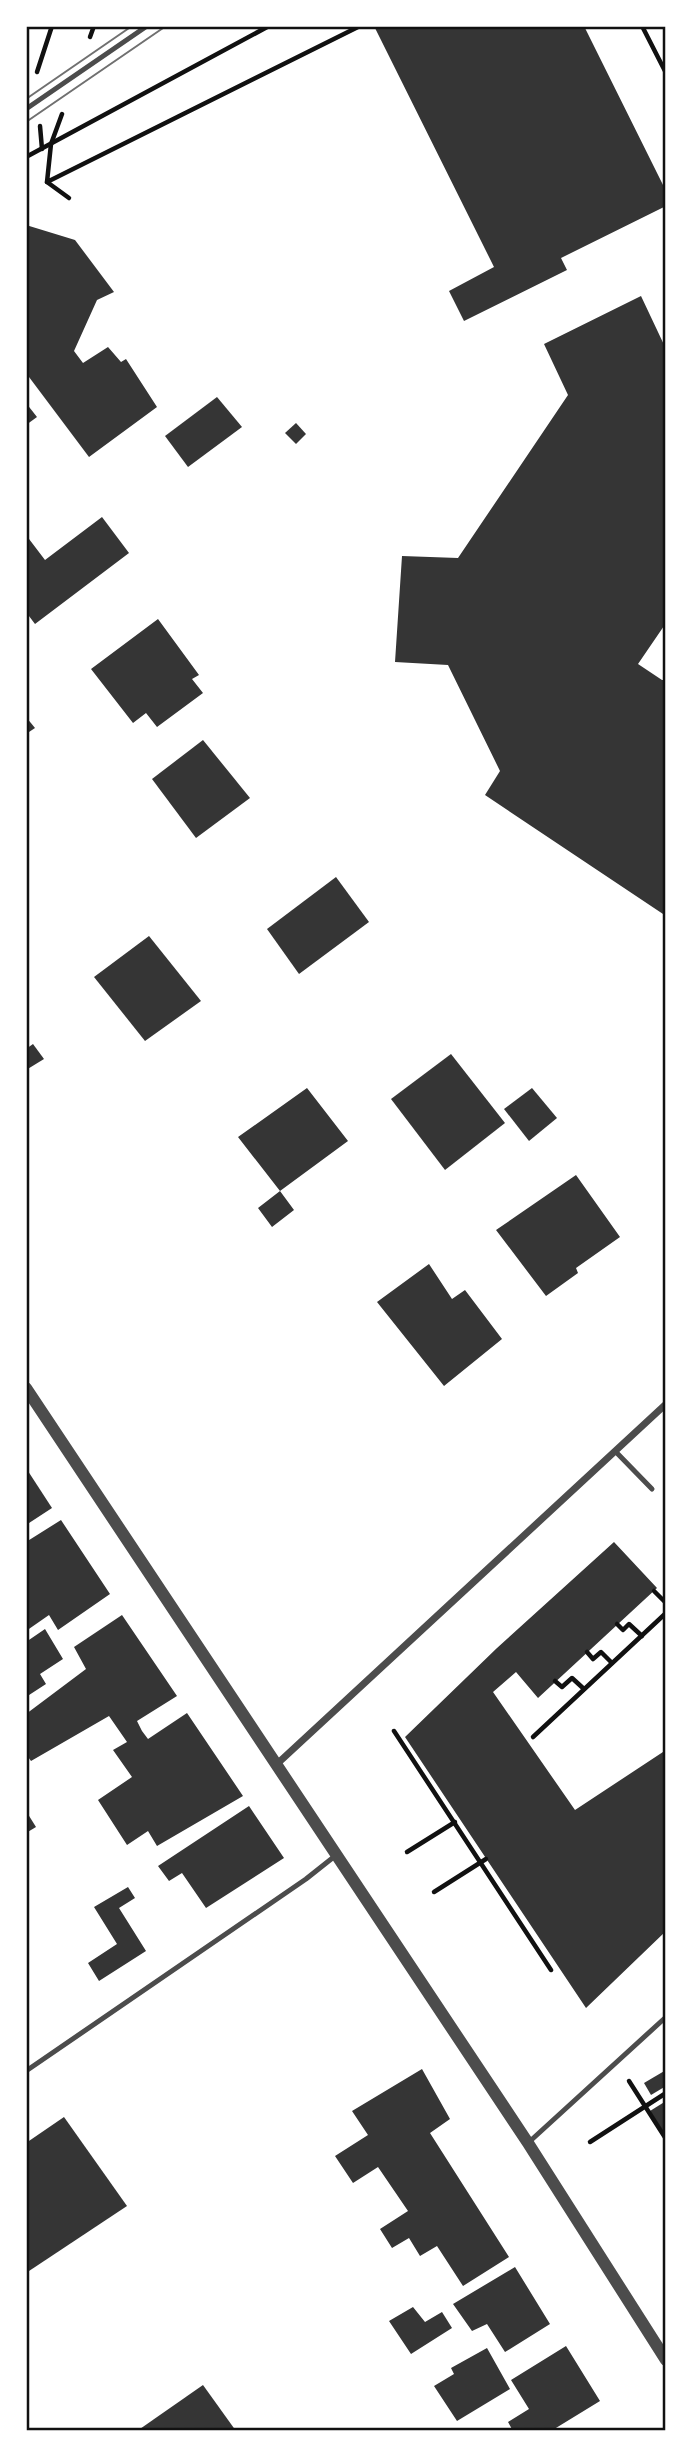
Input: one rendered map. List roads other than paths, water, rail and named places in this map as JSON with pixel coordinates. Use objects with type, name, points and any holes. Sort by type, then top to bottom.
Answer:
[{"type":"street","points":[[26,1388],[528,2143],[666,2360]]},
{"type":"street","points":[[277,1764],[666,1404]]},
{"type":"lane","points":[[26,109],[147,26]]},
{"type":"lane","points":[[615,1451],[652,1489]]},
{"type":"lane","points":[[26,2071],[306,1879],[337,1854]]},
{"type":"lane","points":[[528,2143],[666,2017]]},
{"type":"tram line","points":[[26,99],[132,26]]},
{"type":"tram line","points":[[26,122],[166,26]]}]
